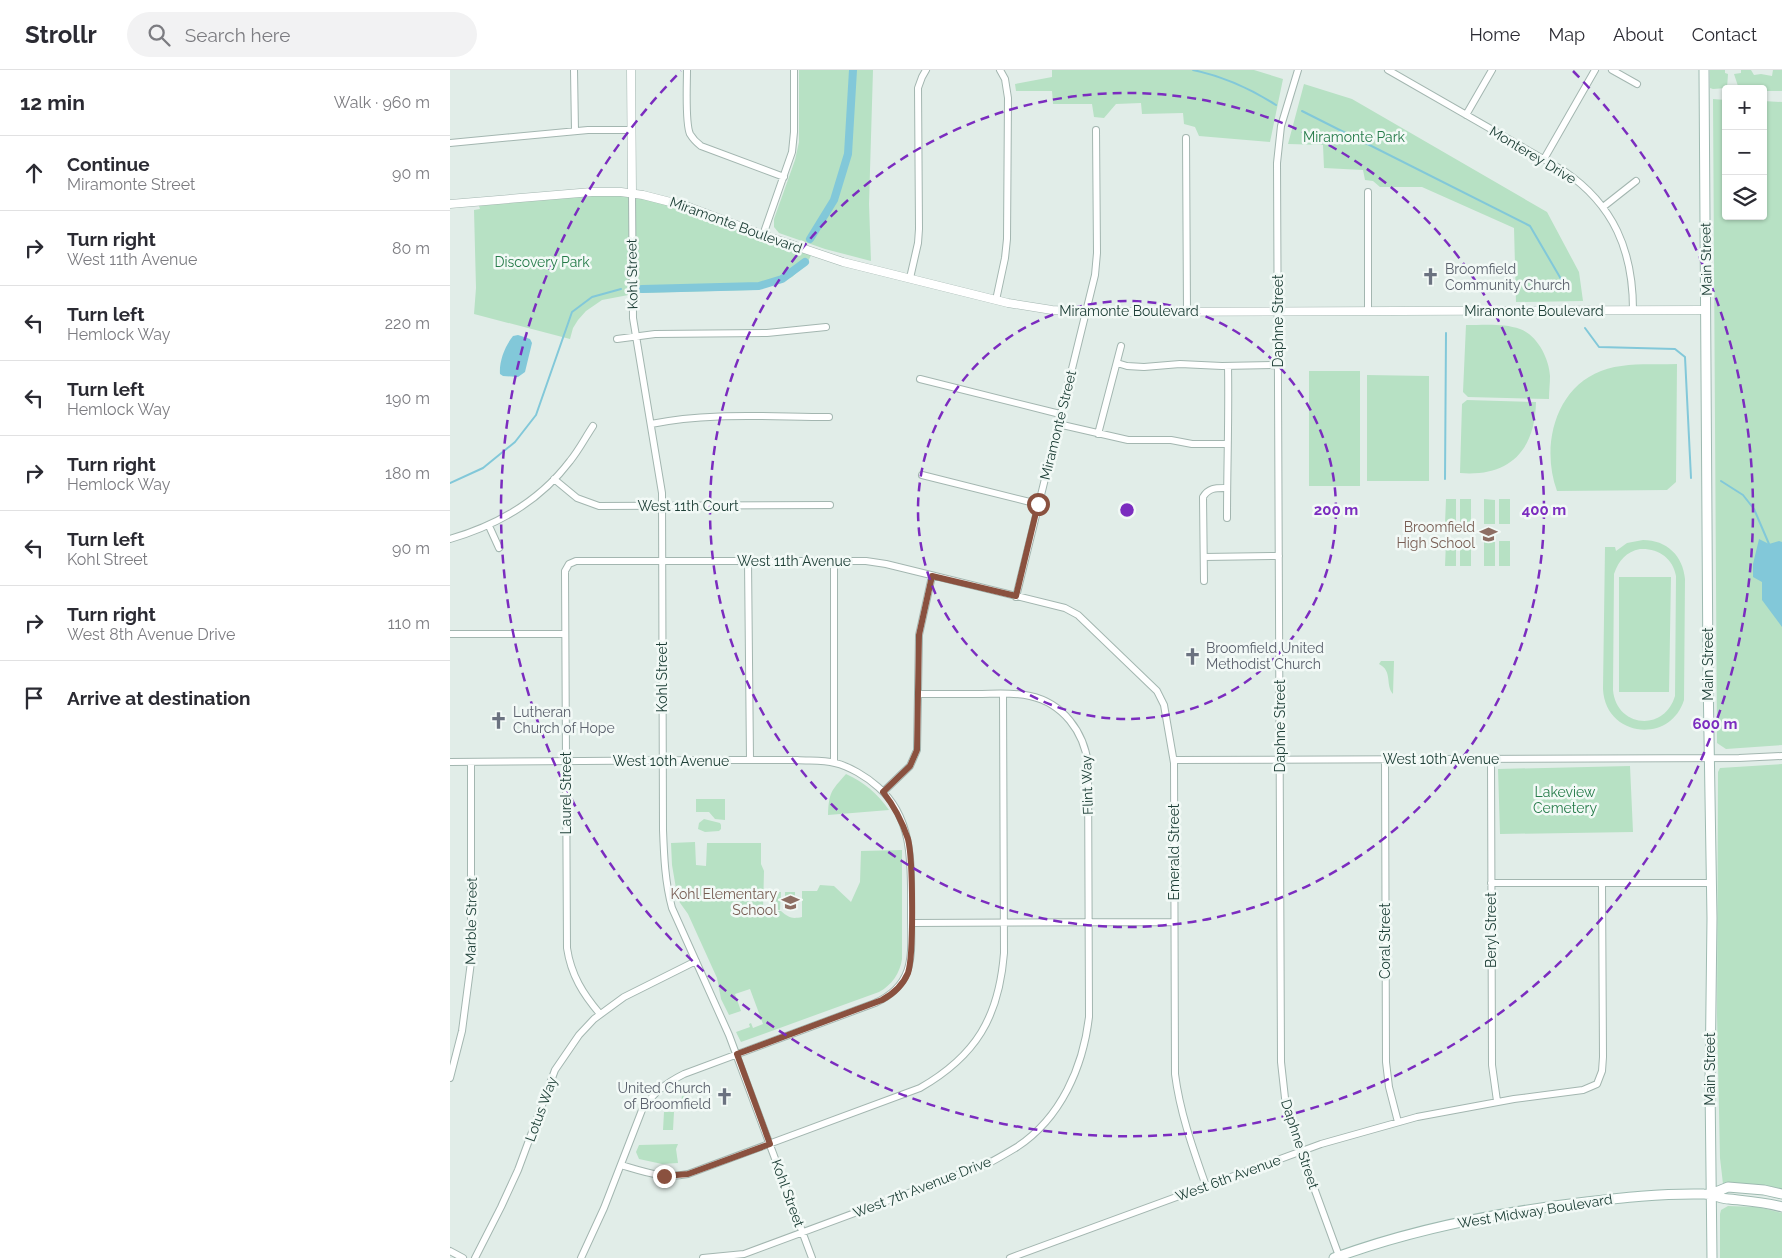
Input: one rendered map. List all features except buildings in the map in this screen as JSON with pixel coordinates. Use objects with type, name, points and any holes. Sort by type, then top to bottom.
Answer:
[{"type":"main road","name":"Main Street","points":[[1704,70],[1711,883],[1710,1085],[1712,1258]]},
{"type":"main road","points":[[1711,1194],[1728,1188],[1764,1190],[1782,1194]]},
{"type":"main road","points":[[1711,1194],[1728,1199],[1782,1206]]},
{"type":"main road","name":"West Midway Boulevard","points":[[1336,1257],[1403,1236],[1501,1213],[1628,1197],[1711,1194]]},
{"type":"street","points":[[574,70],[575,131]]},
{"type":"street","name":"Kohl Street","points":[[631,70],[632,300],[636,337],[662,493],[664,858],[669,894],[672,908],[737,1054],[812,1258]]},
{"type":"street","points":[[687,70],[688,125],[692,138],[701,146],[784,177]]},
{"type":"street","points":[[763,235],[792,152],[794,132],[794,70]]},
{"type":"street","points":[[910,278],[918,243],[919,229],[918,88],[926,70]]},
{"type":"street","points":[[996,300],[1006,258],[1007,239],[1008,98],[1005,79],[1000,70]]},
{"type":"street","name":"Daphne Street","points":[[1298,70],[1285,110],[1278,147],[1281,1062],[1286,1104],[1291,1124],[1336,1257]]},
{"type":"street","name":"Monterey Drive","points":[[1389,70],[1544,159],[1586,188],[1613,221],[1626,252],[1632,283],[1633,310]]},
{"type":"street","points":[[1466,115],[1492,70]]},
{"type":"street","points":[[1544,159],[1595,70]]},
{"type":"street","points":[[1612,70],[1637,84]]},
{"type":"street","points":[[450,143],[575,131],[631,130]]},
{"type":"street","name":"Miramonte Street","points":[[1016,596],[1095,275],[1098,253],[1096,130]]},
{"type":"street","points":[[685,142],[692,138]]},
{"type":"street","points":[[1186,138],[1187,312]]},
{"type":"street","points":[[1603,207],[1636,181]]},
{"type":"street","name":"Miramonte Boulevard","points":[[450,204],[576,192],[606,191],[655,197],[686,206],[843,262],[1034,308],[1085,312],[1706,310]]},
{"type":"street","points":[[1368,192],[1368,311]]},
{"type":"street","points":[[617,339],[655,334],[766,333],[826,327]]},
{"type":"street","points":[[1098,434],[1121,346]]},
{"type":"street","points":[[1117,363],[1127,366],[1144,367],[1180,364],[1228,366],[1278,365]]},
{"type":"street","points":[[1227,518],[1228,366]]},
{"type":"street","points":[[920,380],[1060,414]]},
{"type":"street","points":[[651,424],[673,419],[702,417],[829,417]]},
{"type":"street","points":[[1058,424],[1128,440],[1171,440],[1192,444],[1227,444]]},
{"type":"street","points":[[450,539],[489,526],[523,506],[554,479],[569,462],[593,426]]},
{"type":"street","points":[[922,475],[1038,504]]},
{"type":"street","name":"West 11th Court","points":[[554,479],[571,494],[592,504],[613,506],[830,505]]},
{"type":"street","points":[[1204,581],[1203,497],[1213,488],[1227,488]]},
{"type":"street","points":[[489,526],[499,548]]},
{"type":"street","points":[[1204,557],[1279,556]]},
{"type":"street","name":"West 11th Avenue","points":[[569,564],[576,561],[662,560],[874,562],[1016,596]]},
{"type":"street","points":[[748,561],[750,760]]},
{"type":"street","points":[[834,561],[834,762]]},
{"type":"street","name":"Laurel Street","points":[[569,564],[565,571],[567,948],[574,977],[600,1014]]},
{"type":"street","points":[[883,792],[910,766],[919,742],[919,635],[932,576]]},
{"type":"street","name":"Emerald Street","points":[[1016,596],[1064,608],[1078,615],[1157,691],[1164,704],[1174,760],[1174,1044],[1176,1082],[1186,1131],[1206,1186]]},
{"type":"street","points":[[450,634],[565,634]]},
{"type":"street","name":"Flint Way","points":[[919,694],[1030,696],[1053,705],[1074,725],[1084,744],[1088,764],[1088,922]]},
{"type":"street","points":[[621,1165],[657,1175],[677,1176],[688,1174],[920,1088],[957,1064],[980,1034],[994,1006],[1002,972],[1002,694]]},
{"type":"street","name":"West 10th Avenue","points":[[1174,760],[1758,758],[1782,756]]},
{"type":"street","name":"Beryl Street","points":[[1491,758],[1492,1065],[1497,1102]]},
{"type":"street","name":"Coral Street","points":[[1385,759],[1386,1062],[1389,1086],[1398,1122]]},
{"type":"street","name":"West 10th Avenue","points":[[450,762],[750,760],[834,762],[866,778],[883,792],[897,812],[908,841],[911,873],[911,923],[910,965],[905,978],[890,995],[875,1003],[684,1074],[663,1086],[642,1110],[604,1208],[581,1258]]},
{"type":"street","name":"Marble Street","points":[[450,1078],[463,1023],[471,962],[472,762]]},
{"type":"street","points":[[1491,884],[1711,883]]},
{"type":"street","name":"West 6th Avenue","points":[[1010,1258],[1301,1152],[1398,1122],[1497,1102],[1583,1090],[1597,1084],[1602,1071],[1603,1057],[1602,884]]},
{"type":"street","name":"West 7th Avenue Drive","points":[[703,1258],[744,1254],[986,1164],[1017,1147],[1043,1124],[1059,1105],[1074,1077],[1087,1034],[1089,1017],[1088,922]]},
{"type":"street","points":[[911,923],[1174,922]]},
{"type":"street","name":"Lotus Way","points":[[475,1258],[498,1215],[518,1170],[556,1070],[579,1035],[600,1014],[637,990],[696,961]]},
{"type":"street","points":[[450,1251],[463,1258]]},
{"type":"green space","points":[[799,70],[873,70],[869,204],[871,261],[825,249],[779,233],[774,227],[774,219],[795,160],[799,142]]},
{"type":"green space","name":"Miramonte Park","points":[[1052,70],[1254,70],[1283,79],[1270,142],[1199,136],[1195,127],[1184,124],[1183,113],[1142,114],[1141,103],[1116,104],[1104,118],[1094,117],[1092,104],[1053,104],[1052,91],[1016,91],[1015,84],[1052,77]]},
{"type":"green space","points":[[1710,70],[1725,70],[1725,73],[1728,74],[1727,85],[1722,85],[1722,88],[1710,88]]},
{"type":"green space","points":[[1741,70],[1751,70],[1754,75],[1772,76],[1773,70],[1782,70],[1782,91],[1767,91],[1767,85],[1738,85],[1734,74],[1741,73]]},
{"type":"green space","name":"Miramonte Park","points":[[1304,84],[1352,99],[1547,212],[1579,272],[1583,301],[1516,302],[1514,228],[1422,187],[1380,187],[1373,181],[1365,180],[1363,170],[1324,168],[1323,145],[1288,144]]},
{"type":"green space","points":[[1713,99],[1722,100],[1722,220],[1767,220],[1767,101],[1782,102],[1782,745],[1726,749],[1717,743]]},
{"type":"green space","name":"Discovery Park","points":[[556,194],[643,195],[813,252],[807,263],[792,277],[773,285],[753,290],[639,293],[602,300],[586,311],[578,320],[573,328],[570,339],[474,314],[476,288],[474,210],[480,209],[478,203]]},
{"type":"green space","points":[[1466,325],[1507,326],[1520,329],[1532,336],[1545,355],[1549,369],[1549,399],[1468,397],[1463,392]]},
{"type":"green space","points":[[1677,364],[1676,482],[1667,490],[1557,491],[1552,474],[1551,439],[1555,422],[1562,406],[1572,391],[1585,380],[1610,368],[1629,365]]},
{"type":"green space","points":[[1309,371],[1360,371],[1360,486],[1309,486]]},
{"type":"green space","points":[[1367,375],[1429,376],[1429,481],[1367,481]]},
{"type":"green space","points":[[1467,400],[1536,402],[1531,434],[1525,447],[1506,465],[1478,473],[1460,473],[1462,404]]},
{"type":"green space","points":[[1446,499],[1456,499],[1456,524],[1445,524]]},
{"type":"green space","points":[[1460,499],[1471,499],[1471,524],[1460,524]]},
{"type":"green space","points":[[1484,499],[1495,500],[1495,524],[1484,524]]},
{"type":"green space","points":[[1499,499],[1510,499],[1510,524],[1499,524]]},
{"type":"green space","points":[[1643,540],[1666,546],[1677,557],[1684,571],[1684,700],[1677,714],[1666,724],[1653,729],[1639,729],[1626,725],[1615,717],[1606,705],[1603,689],[1605,547],[1615,547],[1616,551],[1627,543]],"holes":[[[1647,549],[1664,555],[1672,564],[1676,576],[1675,696],[1669,708],[1661,716],[1641,721],[1631,718],[1622,712],[1616,702],[1613,690],[1614,574],[1618,565],[1627,555],[1635,550]]]},
{"type":"green space","points":[[1460,541],[1471,541],[1471,566],[1460,566]]},
{"type":"green space","points":[[1499,541],[1510,541],[1510,566],[1499,566]]},
{"type":"green space","points":[[1446,542],[1456,542],[1456,566],[1445,566]]},
{"type":"green space","points":[[1484,542],[1495,542],[1495,566],[1484,566]]},
{"type":"green space","points":[[1619,577],[1671,577],[1669,692],[1619,692]]},
{"type":"green space","points":[[1381,661],[1394,661],[1393,694],[1389,686],[1386,670],[1379,664]]},
{"type":"green space","points":[[1782,764],[1782,1189],[1763,1185],[1723,1184],[1720,1158],[1717,1015],[1718,772],[1720,768]]},
{"type":"green space","name":"Lakeview Cemetery","points":[[1630,766],[1633,832],[1500,834],[1498,769]]},
{"type":"green space","points":[[846,774],[870,789],[889,810],[828,815],[832,792]]},
{"type":"green space","points":[[696,799],[725,799],[725,820],[715,819],[709,812],[696,812]]},
{"type":"green space","points":[[704,819],[720,823],[721,829],[719,831],[705,832],[698,829],[699,823]]},
{"type":"green space","points":[[695,842],[696,865],[706,866],[707,843],[761,843],[761,864],[764,871],[763,911],[781,911],[793,918],[802,917],[802,891],[817,891],[820,885],[834,886],[851,902],[860,882],[861,851],[902,850],[902,959],[895,978],[879,992],[741,1042],[736,1032],[750,1027],[749,1024],[751,1023],[753,1028],[763,1024],[750,989],[735,994],[741,1011],[729,1015],[721,999],[717,978],[688,914],[678,900],[672,865],[671,843]]},
{"type":"green space","points":[[771,892],[781,892],[780,910],[770,909]]},
{"type":"green space","points":[[785,892],[795,892],[795,910],[785,909]]},
{"type":"green space","points":[[682,1096],[691,1098],[689,1110],[680,1108]]},
{"type":"green space","points":[[664,1112],[674,1112],[673,1130],[663,1130]]},
{"type":"green space","points":[[678,1144],[676,1149],[678,1163],[662,1164],[639,1159],[636,1152],[639,1145]]},
{"type":"green space","points":[[1728,1206],[1758,1207],[1782,1213],[1782,1258],[1720,1258],[1720,1214],[1721,1210]]},
{"type":"water","points":[[518,335],[530,339],[532,343],[525,372],[518,377],[503,376],[500,374],[500,364],[503,354],[513,336]]},
{"type":"water","points":[[1759,539],[1769,544],[1782,542],[1782,627],[1762,600],[1762,582],[1753,577],[1753,564]]},
{"type":"waterway","points":[[810,239],[834,200],[848,154],[853,70]]},
{"type":"waterway","points":[[1193,70],[1236,84],[1276,105]]},
{"type":"waterway","points":[[1302,111],[1530,226],[1568,291]]},
{"type":"waterway","points":[[642,289],[759,286],[782,279],[805,262]]},
{"type":"waterway","points":[[450,483],[483,468],[515,442],[536,415],[572,312],[592,297],[621,289]]},
{"type":"waterway","points":[[1585,328],[1599,347],[1675,349],[1685,357],[1691,478]]},
{"type":"waterway","points":[[1445,479],[1446,333]]},
{"type":"waterway","points":[[1721,481],[1743,495],[1754,509],[1769,544]]},
{"type":"place","name":"Broomfield Community Church","points":[[1431,277]]},
{"type":"place","name":"Broomfield High School","points":[[1489,535]]},
{"type":"place","name":"Broomfield United Methodist Church","points":[[1192,656]]},
{"type":"place","name":"Lutheran Church of Hope","points":[[499,720]]},
{"type":"place","name":"Kohl Elementary School","points":[[791,902]]},
{"type":"place","name":"United Church of Broomfield","points":[[725,1096]]},
{"type":"route","points":[[664,1176],[688,1174],[770,1144],[737,1054],[882,1000],[894,992],[905,978],[911,958],[910,852],[902,823],[893,804],[883,792],[910,766],[919,742],[918,646],[921,620],[932,576],[1016,596],[1038,504]]}]
